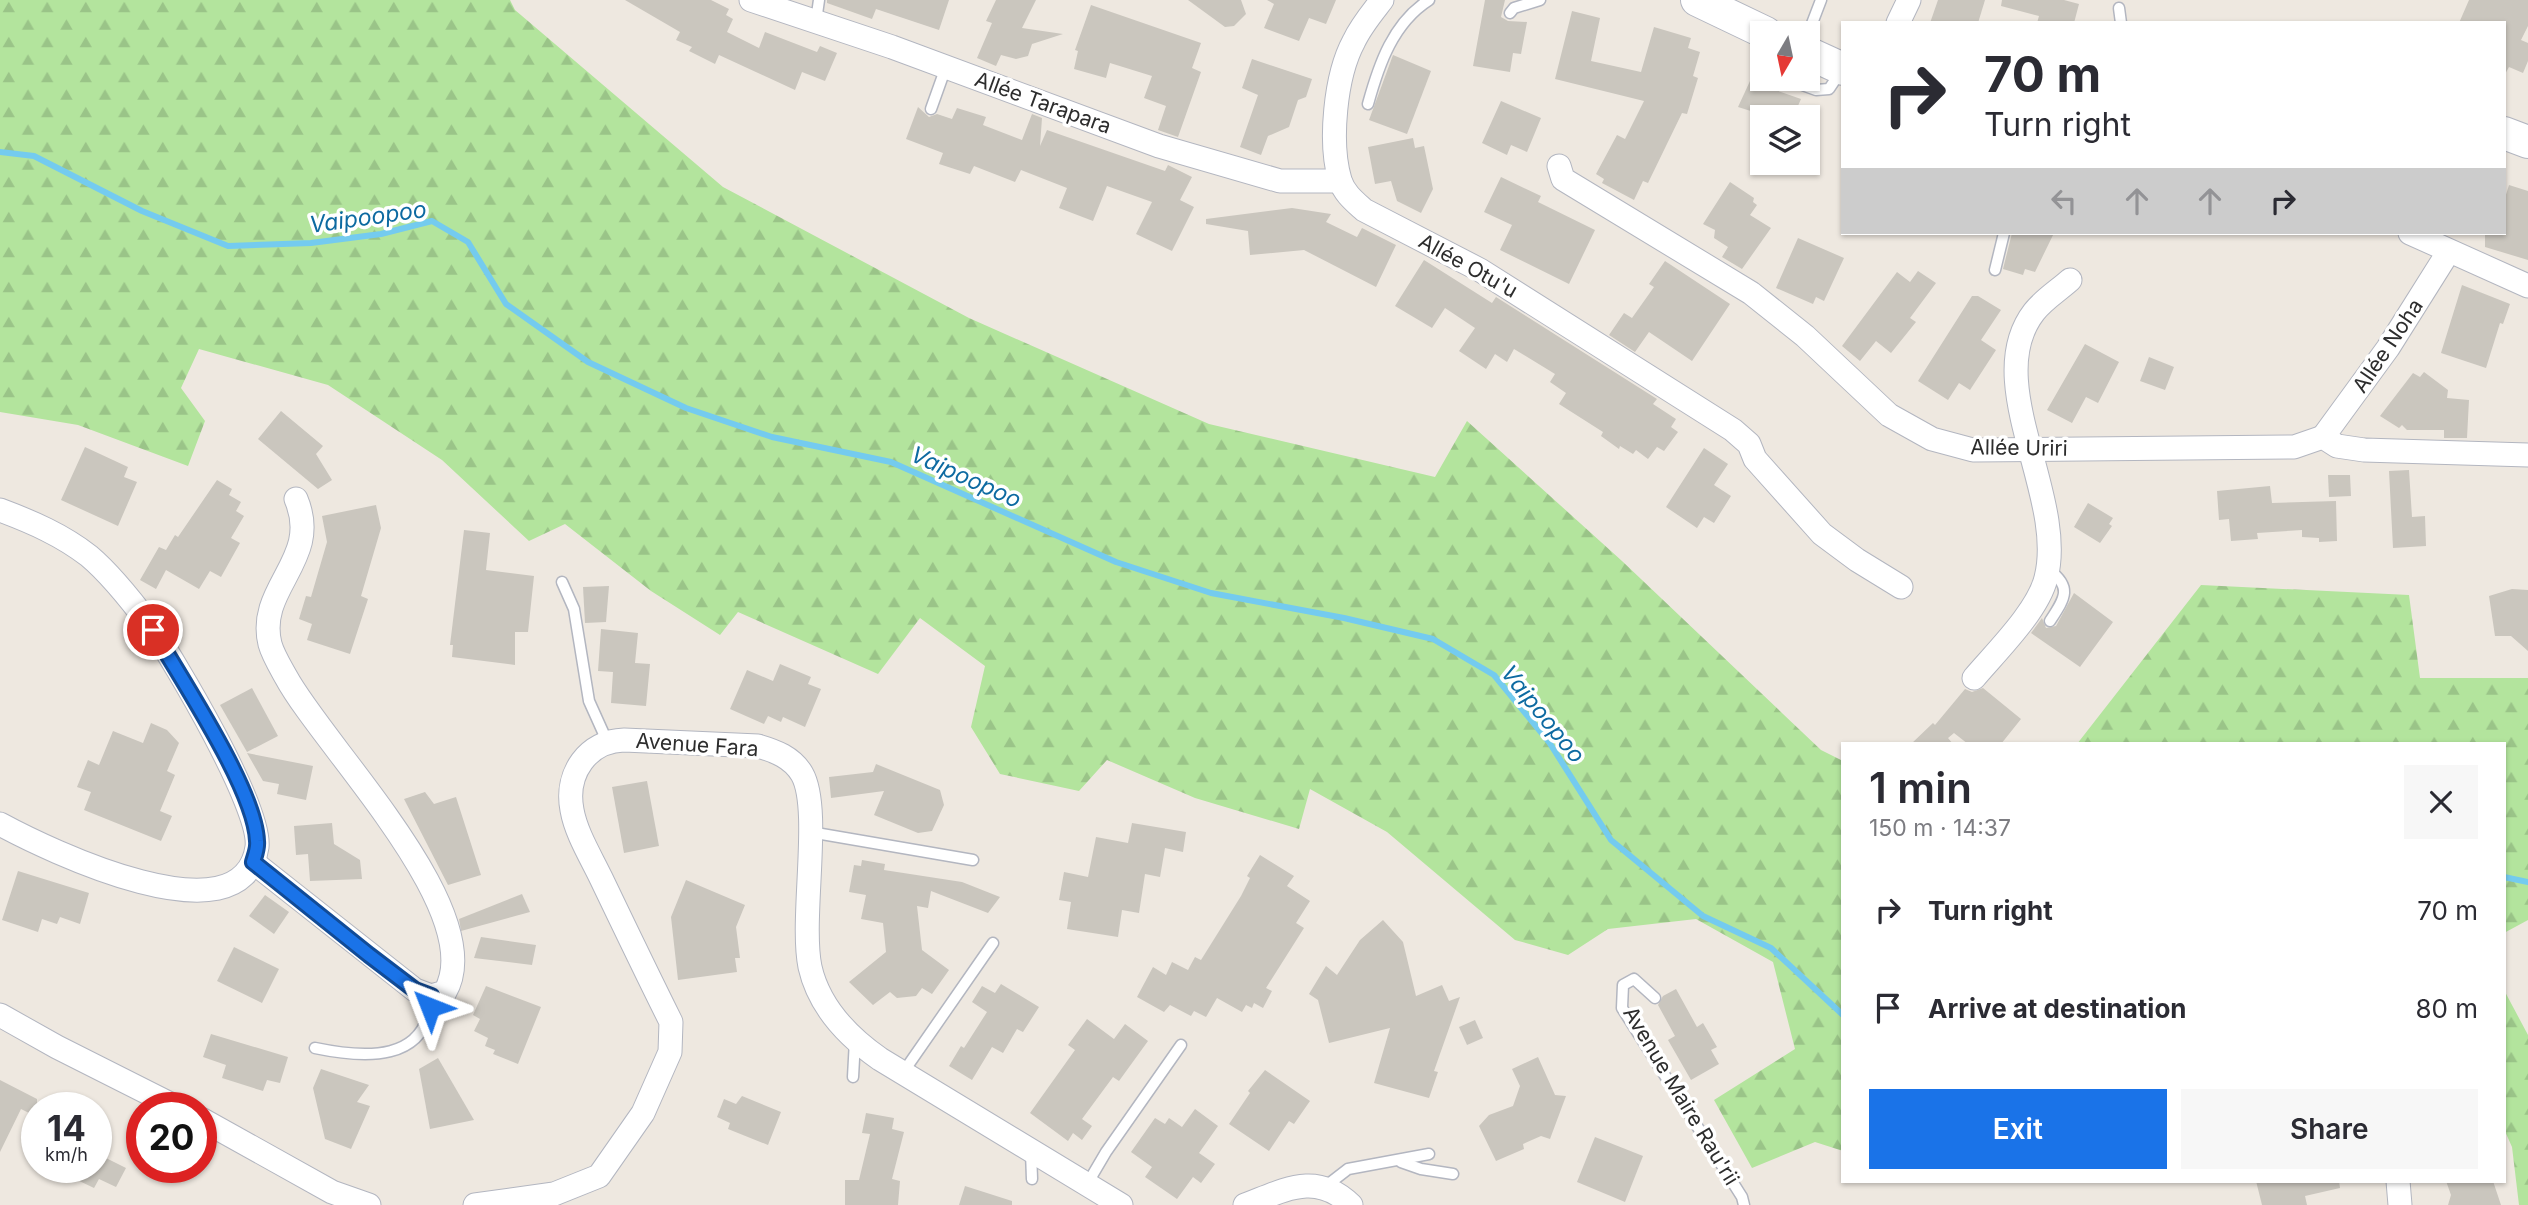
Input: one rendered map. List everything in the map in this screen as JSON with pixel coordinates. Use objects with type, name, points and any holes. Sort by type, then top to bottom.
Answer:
[{"type":"main road","points":[[1697,0],[1729,7],[1750,22]]},
{"type":"main road","points":[[1820,58],[1841,68]]},
{"type":"main road","points":[[2506,134],[2528,142]]},
{"type":"street","name":"Allée Tarapara","points":[[751,0],[946,67],[1159,146],[1280,181],[1340,181]]},
{"type":"street","points":[[1340,181],[1334,136],[1343,68],[1354,40],[1382,0]]},
{"type":"street","points":[[1899,21],[1909,0]]},
{"type":"street","name":"Allée Uriri","points":[[1559,166],[1563,179],[1589,198],[1751,293],[1805,337],[1889,415],[1932,439],[1973,450],[2294,447],[2323,437]]},
{"type":"street","name":"Allée Otu'u","points":[[1340,181],[1348,196],[1364,210],[1480,270],[1732,430],[1749,444],[1755,459],[1822,534],[1901,587]]},
{"type":"street","points":[[2414,235],[2528,286]]},
{"type":"street","name":"Allée Noha","points":[[2323,437],[2388,348],[2449,251]]},
{"type":"street","points":[[1974,678],[2042,590],[2048,569],[2048,515],[2031,448],[2021,424],[2017,363],[2022,336],[2034,312],[2070,280]]},
{"type":"street","points":[[2323,437],[2337,446],[2364,450],[2528,455]]},
{"type":"street","points":[[253,862],[415,990],[431,996],[444,992],[454,968],[454,951],[444,918],[390,817],[323,735],[287,678],[270,643],[275,597],[304,536],[303,517],[296,499]]},
{"type":"street","points":[[0,510],[43,527],[90,557],[148,623],[211,730],[249,806],[258,843],[253,862],[237,880],[223,887],[198,892],[173,889],[105,870],[0,824]]},
{"type":"street","name":"Avenue Fara","points":[[475,1205],[554,1194],[599,1175],[643,1113],[670,1052],[671,1022],[587,849],[571,808],[575,772],[581,761],[607,741],[758,746],[777,752],[791,761],[807,785],[807,941],[810,967],[828,1010],[855,1040],[902,1074],[1121,1205]]},
{"type":"street","points":[[0,1015],[147,1092]]},
{"type":"street","points":[[217,1128],[332,1192],[369,1205]]},
{"type":"street","points":[[2398,1183],[2400,1205]]},
{"type":"street","points":[[1245,1205],[1290,1188],[1326,1186],[1352,1205]]},
{"type":"lane","points":[[816,24],[819,0]]},
{"type":"lane","points":[[1368,104],[1379,65],[1399,28],[1415,9],[1429,0]]},
{"type":"lane","points":[[1510,13],[1514,8],[1540,0]]},
{"type":"lane","points":[[1813,21],[1821,0]]},
{"type":"lane","points":[[2119,8],[2121,21]]},
{"type":"lane","points":[[931,109],[946,67]]},
{"type":"lane","points":[[1820,90],[1829,89],[1841,72]]},
{"type":"lane","points":[[1995,270],[2004,235]]},
{"type":"lane","points":[[2048,569],[2061,578],[2064,585],[2060,605],[2050,621]]},
{"type":"lane","points":[[562,582],[574,609],[589,701],[607,741]]},
{"type":"lane","points":[[809,831],[973,860]]},
{"type":"lane","points":[[902,1074],[993,943]]},
{"type":"lane","name":"Avenue Maire Rau'rii","points":[[1655,998],[1634,979],[1623,985],[1622,1008],[1742,1197],[1744,1205]]},
{"type":"lane","points":[[316,1048],[360,1056],[396,1050],[410,1042],[426,1022],[431,996]]},
{"type":"lane","points":[[853,1077],[855,1040]]},
{"type":"lane","points":[[1086,1186],[1106,1152],[1181,1045]]},
{"type":"lane","points":[[1031,1152],[1032,1179]]},
{"type":"lane","points":[[1326,1186],[1348,1169],[1429,1154]]},
{"type":"lane","points":[[1398,1161],[1421,1169],[1453,1174]]},
{"type":"green space","points":[[0,0],[510,0],[515,10],[723,187],[969,318],[1209,424],[1435,477],[1467,421],[1622,561],[1821,750],[1841,760],[1841,1150],[1815,1142],[1752,1168],[1714,1100],[1795,1049],[1773,962],[1696,919],[1608,929],[1568,955],[1515,940],[1387,832],[1310,789],[1299,829],[1195,798],[1107,760],[1079,791],[1000,774],[971,727],[985,666],[920,618],[878,674],[738,612],[720,635],[651,591],[565,524],[529,541],[442,460],[328,385],[199,349],[181,388],[205,421],[188,466],[78,425],[0,412]]},
{"type":"green space","points":[[2201,585],[2409,595],[2420,678],[2528,678],[2528,920],[2506,932],[2506,742],[2079,742]]},
{"type":"green space","points":[[2506,994],[2528,1035],[2528,1205],[2519,1205],[2512,1147],[2506,1134]]},
{"type":"building","points":[[625,0],[711,0],[729,9],[726,15],[733,19],[727,32],[759,48],[765,32],[817,52],[820,46],[837,53],[825,81],[802,72],[795,90],[719,55],[715,64],[689,51],[692,47],[676,40],[680,32]]},
{"type":"building","points":[[827,0],[949,0],[939,30],[876,9],[872,19],[827,3]]},
{"type":"building","points":[[996,0],[1036,0],[1022,28],[1063,34],[1032,44],[1028,56],[1016,59],[1001,55],[996,66],[977,58],[992,23],[986,21]]},
{"type":"building","points":[[1188,0],[1241,0],[1246,14],[1234,26],[1225,27]]},
{"type":"building","points":[[1267,0],[1336,0],[1326,24],[1309,18],[1299,41],[1264,28],[1274,4]]},
{"type":"building","points":[[1485,0],[1505,0],[1501,17],[1508,21],[1527,22],[1521,54],[1513,53],[1510,72],[1473,66]]},
{"type":"building","points":[[1938,0],[1985,0],[1979,21],[1931,21]]},
{"type":"building","points":[[2002,0],[2064,0],[2079,4],[2075,21],[2038,21],[2039,16],[2001,6]]},
{"type":"building","points":[[2469,0],[2528,0],[2528,26],[2521,40],[2528,43],[2528,61],[2523,73],[2509,67],[2506,72],[2506,21],[2460,21]]},
{"type":"building","points":[[1091,5],[1201,43],[1192,68],[1201,72],[1178,137],[1158,130],[1166,106],[1144,98],[1152,76],[1110,63],[1106,78],[1074,69],[1078,51],[1075,50]]},
{"type":"building","points":[[1572,11],[1600,18],[1591,61],[1641,72],[1654,27],[1691,38],[1688,48],[1700,52],[1693,76],[1698,78],[1687,114],[1682,113],[1648,183],[1643,181],[1634,200],[1602,183],[1604,179],[1596,174],[1617,135],[1625,139],[1644,101],[1555,79]]},
{"type":"building","points":[[1393,55],[1431,71],[1407,134],[1369,120]]},
{"type":"building","points":[[1252,59],[1312,79],[1306,97],[1298,100],[1289,127],[1268,136],[1261,155],[1240,147],[1258,95],[1242,88]]},
{"type":"building","points":[[1750,81],[1750,91],[1778,91],[1801,99],[1798,105],[1750,105],[1750,111],[1738,107]]},
{"type":"building","points":[[1501,101],[1541,118],[1527,152],[1511,145],[1507,155],[1482,143]]},
{"type":"building","points":[[918,107],[929,117],[937,114],[952,119],[957,108],[986,117],[983,125],[1022,140],[1032,114],[1042,118],[1040,146],[1047,130],[1165,171],[1168,165],[1192,177],[1180,200],[1194,207],[1172,251],[1136,234],[1152,202],[1107,186],[1093,221],[1059,208],[1067,188],[1021,170],[1015,182],[974,166],[970,174],[939,164],[943,153],[906,139]]},
{"type":"building","points":[[1413,138],[1415,148],[1424,146],[1433,189],[1421,213],[1397,201],[1391,181],[1375,184],[1368,147]]},
{"type":"building","points":[[1501,177],[1541,196],[1538,202],[1595,230],[1569,284],[1500,250],[1512,225],[1484,212]]},
{"type":"building","points":[[1730,182],[1754,198],[1753,202],[1757,205],[1750,215],[1771,228],[1742,269],[1722,257],[1728,247],[1714,238],[1715,230],[1703,224]]},
{"type":"building","points":[[2509,185],[2528,191],[2528,260],[2485,247],[2485,235],[2506,235],[2506,195]]},
{"type":"building","points":[[1292,208],[1331,214],[1326,222],[1357,237],[1362,228],[1396,245],[1376,287],[1304,250],[1250,255],[1248,231],[1206,224],[1206,219]]},
{"type":"building","points":[[2012,235],[2053,235],[2035,272],[2025,269],[2023,275],[2003,269]]},
{"type":"building","points":[[1798,238],[1844,258],[1824,301],[1816,297],[1813,304],[1776,288]]},
{"type":"building","points":[[1424,260],[1492,303],[1496,297],[1657,399],[1653,404],[1676,419],[1671,427],[1678,432],[1664,451],[1657,447],[1648,459],[1636,450],[1633,454],[1620,446],[1619,449],[1601,436],[1603,432],[1559,404],[1566,393],[1550,382],[1555,374],[1514,349],[1507,362],[1495,354],[1486,369],[1459,351],[1475,328],[1445,308],[1432,328],[1395,306]]},
{"type":"building","points":[[1665,261],[1730,304],[1692,361],[1649,332],[1635,352],[1609,335],[1624,313],[1632,318],[1654,287],[1649,284]]},
{"type":"building","points":[[1918,271],[1936,283],[1910,318],[1916,322],[1891,353],[1876,341],[1860,361],[1842,346],[1897,272],[1910,282]]},
{"type":"building","points":[[2462,285],[2510,304],[2503,324],[2500,323],[2486,368],[2441,353]]},
{"type":"building","points":[[1972,296],[1978,296],[2001,310],[1981,340],[1996,350],[1970,390],[1959,383],[1948,400],[1918,381]]},
{"type":"building","points":[[2085,344],[2119,362],[2098,403],[2086,397],[2072,423],[2047,410]]},
{"type":"building","points":[[2149,357],[2174,367],[2165,390],[2140,381]]},
{"type":"building","points":[[2424,372],[2448,390],[2447,398],[2469,400],[2467,438],[2444,438],[2444,430],[2407,430],[2402,425],[2399,428],[2380,416],[2413,373],[2420,377]]},
{"type":"building","points":[[281,411],[323,446],[316,454],[332,480],[318,489],[258,439]]},
{"type":"building","points":[[85,447],[128,467],[124,477],[137,482],[118,526],[61,500]]},
{"type":"building","points":[[1704,448],[1728,464],[1714,485],[1731,496],[1714,523],[1704,517],[1697,528],[1666,507]]},
{"type":"building","points":[[2409,470],[2412,517],[2425,516],[2426,546],[2393,548],[2389,471]]},
{"type":"building","points":[[2328,475],[2350,475],[2351,496],[2329,497]]},
{"type":"building","points":[[217,480],[232,489],[229,495],[241,502],[236,511],[244,516],[231,538],[240,543],[221,577],[210,571],[199,589],[166,570],[156,589],[140,580],[159,547],[166,550],[175,535],[178,537]]},
{"type":"building","points":[[2270,486],[2272,503],[2336,501],[2337,541],[2319,542],[2319,538],[2302,537],[2302,530],[2257,533],[2258,539],[2231,541],[2229,519],[2219,520],[2217,491]]},
{"type":"building","points":[[2088,503],[2113,518],[2109,524],[2112,526],[2100,543],[2074,527]]},
{"type":"building","points":[[376,505],[381,528],[361,596],[368,599],[350,654],[307,640],[312,624],[299,619],[306,596],[311,597],[327,542],[322,516]]},
{"type":"building","points":[[464,530],[490,533],[486,570],[534,576],[528,632],[515,632],[515,665],[452,657],[453,645],[450,645]]},
{"type":"building","points":[[609,586],[606,622],[585,623],[583,587]]},
{"type":"building","points":[[2512,589],[2528,590],[2528,651],[2511,636],[2495,636],[2489,596]]},
{"type":"building","points":[[2074,593],[2113,622],[2080,667],[2031,633],[2042,618],[2046,628],[2056,626]]},
{"type":"building","points":[[601,629],[638,633],[635,663],[650,664],[646,706],[611,703],[613,672],[598,671]]},
{"type":"building","points":[[780,664],[811,677],[808,684],[821,689],[805,727],[783,717],[781,722],[768,716],[764,724],[730,709],[747,670],[773,681]]},
{"type":"building","points":[[252,688],[278,736],[247,752],[220,705]]},
{"type":"building","points":[[1983,688],[2021,719],[2003,742],[1965,742],[1954,733],[1948,738],[1951,742],[1913,742],[1933,723],[1935,725],[1965,689],[1972,692]]},
{"type":"building","points":[[151,723],[167,730],[179,743],[167,771],[175,775],[160,811],[172,816],[161,841],[84,810],[91,792],[77,787],[88,760],[99,765],[113,731],[143,743]]},
{"type":"building","points":[[247,753],[313,766],[306,800],[277,794],[279,784],[263,781]]},
{"type":"building","points":[[876,764],[940,790],[944,805],[932,831],[918,833],[874,815],[884,791],[831,798],[829,777],[873,772]]},
{"type":"building","points":[[647,781],[659,846],[624,853],[612,787]]},
{"type":"building","points":[[425,792],[434,804],[456,797],[481,875],[448,885],[404,799]]},
{"type":"building","points":[[332,823],[334,844],[360,860],[362,879],[310,881],[308,854],[296,855],[294,826]]},
{"type":"building","points":[[1132,823],[1186,832],[1183,852],[1165,848],[1160,877],[1145,874],[1139,913],[1122,910],[1118,937],[1067,929],[1071,902],[1059,900],[1064,872],[1088,877],[1096,837],[1128,843]]},
{"type":"building","points":[[1260,855],[1294,876],[1287,886],[1310,901],[1296,923],[1304,928],[1266,988],[1272,991],[1263,1008],[1254,1003],[1252,1008],[1246,1005],[1242,1012],[1217,998],[1206,1017],[1194,1011],[1191,1016],[1170,1005],[1164,1012],[1137,997],[1153,967],[1166,975],[1172,962],[1188,970],[1195,957],[1201,960],[1241,896],[1250,878],[1247,876]]},
{"type":"building","points":[[862,860],[885,864],[884,870],[962,882],[1000,897],[988,913],[931,891],[928,908],[917,906],[922,950],[949,970],[932,994],[922,988],[916,996],[897,998],[890,992],[873,1005],[849,982],[886,952],[883,923],[861,919],[866,895],[849,892],[854,865],[861,866]]},
{"type":"building","points":[[18,871],[89,893],[80,924],[60,917],[57,924],[42,919],[38,932],[2,920]]},
{"type":"building","points":[[686,880],[745,905],[736,927],[740,958],[735,958],[737,972],[678,980],[671,917]]},
{"type":"building","points":[[522,894],[530,912],[461,931],[459,919]]},
{"type":"building","points":[[265,895],[289,912],[274,934],[249,916]]},
{"type":"building","points":[[1383,920],[1403,942],[1416,996],[1442,985],[1449,1001],[1460,997],[1434,1071],[1438,1072],[1429,1098],[1374,1083],[1390,1028],[1329,1043],[1318,1000],[1309,994],[1326,966],[1337,975],[1360,940]]},
{"type":"building","points":[[481,937],[536,945],[532,965],[474,958]]},
{"type":"building","points":[[234,947],[279,969],[262,1003],[217,981]]},
{"type":"building","points":[[1001,984],[1039,1007],[1023,1032],[1017,1029],[1003,1053],[992,1047],[972,1080],[949,1066],[987,1012],[972,1002],[982,986],[995,993]]},
{"type":"building","points":[[486,986],[541,1007],[518,1064],[493,1054],[495,1050],[485,1046],[488,1038],[474,1031],[480,1019],[473,1015]]},
{"type":"building","points":[[1676,989],[1697,1027],[1703,1023],[1717,1047],[1711,1050],[1719,1064],[1691,1080],[1668,1040],[1675,1036],[1658,1005],[1663,996]]},
{"type":"building","points":[[1087,1019],[1114,1039],[1125,1024],[1148,1041],[1119,1081],[1113,1077],[1082,1119],[1092,1126],[1082,1140],[1073,1133],[1068,1141],[1030,1113],[1075,1050],[1068,1045]]},
{"type":"building","points":[[1475,1020],[1483,1038],[1467,1045],[1459,1027]]},
{"type":"building","points":[[211,1034],[288,1057],[280,1083],[267,1080],[263,1091],[222,1078],[226,1065],[203,1057]]},
{"type":"building","points":[[1538,1057],[1555,1095],[1566,1096],[1550,1139],[1541,1136],[1523,1144],[1524,1149],[1496,1161],[1479,1126],[1489,1115],[1513,1106],[1520,1086],[1512,1069]]},
{"type":"building","points":[[438,1058],[474,1120],[430,1129],[419,1069]]},
{"type":"building","points":[[321,1069],[369,1085],[357,1102],[370,1106],[351,1149],[325,1139],[313,1088]]},
{"type":"building","points":[[1265,1070],[1310,1101],[1294,1124],[1289,1121],[1269,1151],[1229,1124],[1250,1093],[1248,1091]]},
{"type":"building","points":[[0,1080],[23,1092],[21,1092],[21,1109],[0,1152]]},
{"type":"building","points":[[742,1096],[781,1112],[768,1145],[728,1129],[730,1123],[717,1117],[724,1099],[736,1104]]},
{"type":"building","points":[[1195,1109],[1218,1126],[1199,1153],[1215,1164],[1201,1183],[1193,1177],[1177,1199],[1145,1177],[1152,1167],[1131,1152],[1155,1118],[1165,1124],[1169,1118],[1182,1127]]},
{"type":"building","points":[[866,1113],[894,1118],[892,1129],[904,1132],[892,1179],[900,1181],[898,1205],[845,1205],[845,1180],[859,1180],[870,1134],[862,1133]]},
{"type":"building","points":[[1595,1137],[1643,1156],[1625,1202],[1577,1182]]},
{"type":"building","points":[[112,1161],[126,1168],[116,1187],[108,1183],[112,1183]]},
{"type":"building","points":[[84,1183],[97,1183],[94,1188]]},
{"type":"building","points":[[2256,1183],[2339,1183],[2340,1188],[2305,1196],[2307,1205],[2262,1205]]},
{"type":"building","points":[[2447,1183],[2494,1183],[2501,1205],[2448,1205],[2451,1195]]},
{"type":"building","points":[[965,1186],[1012,1201],[1012,1205],[959,1205]]},
{"type":"waterway","name":"Vaipoopoo","points":[[0,152],[34,156],[142,211],[228,246],[311,243],[381,234],[432,221],[468,242],[506,304],[588,362],[686,408],[772,437],[891,462],[1116,562],[1211,593],[1344,618],[1433,639],[1494,675],[1549,742],[1611,840],[1703,916],[1771,948],[1841,1013]]},
{"type":"waterway","name":"Vaipoopoo","points":[[2506,877],[2528,882]]},
{"type":"route","points":[[153,630],[211,730],[249,806],[258,843],[253,862],[277,884],[415,990],[431,996],[430,1007]]}]
